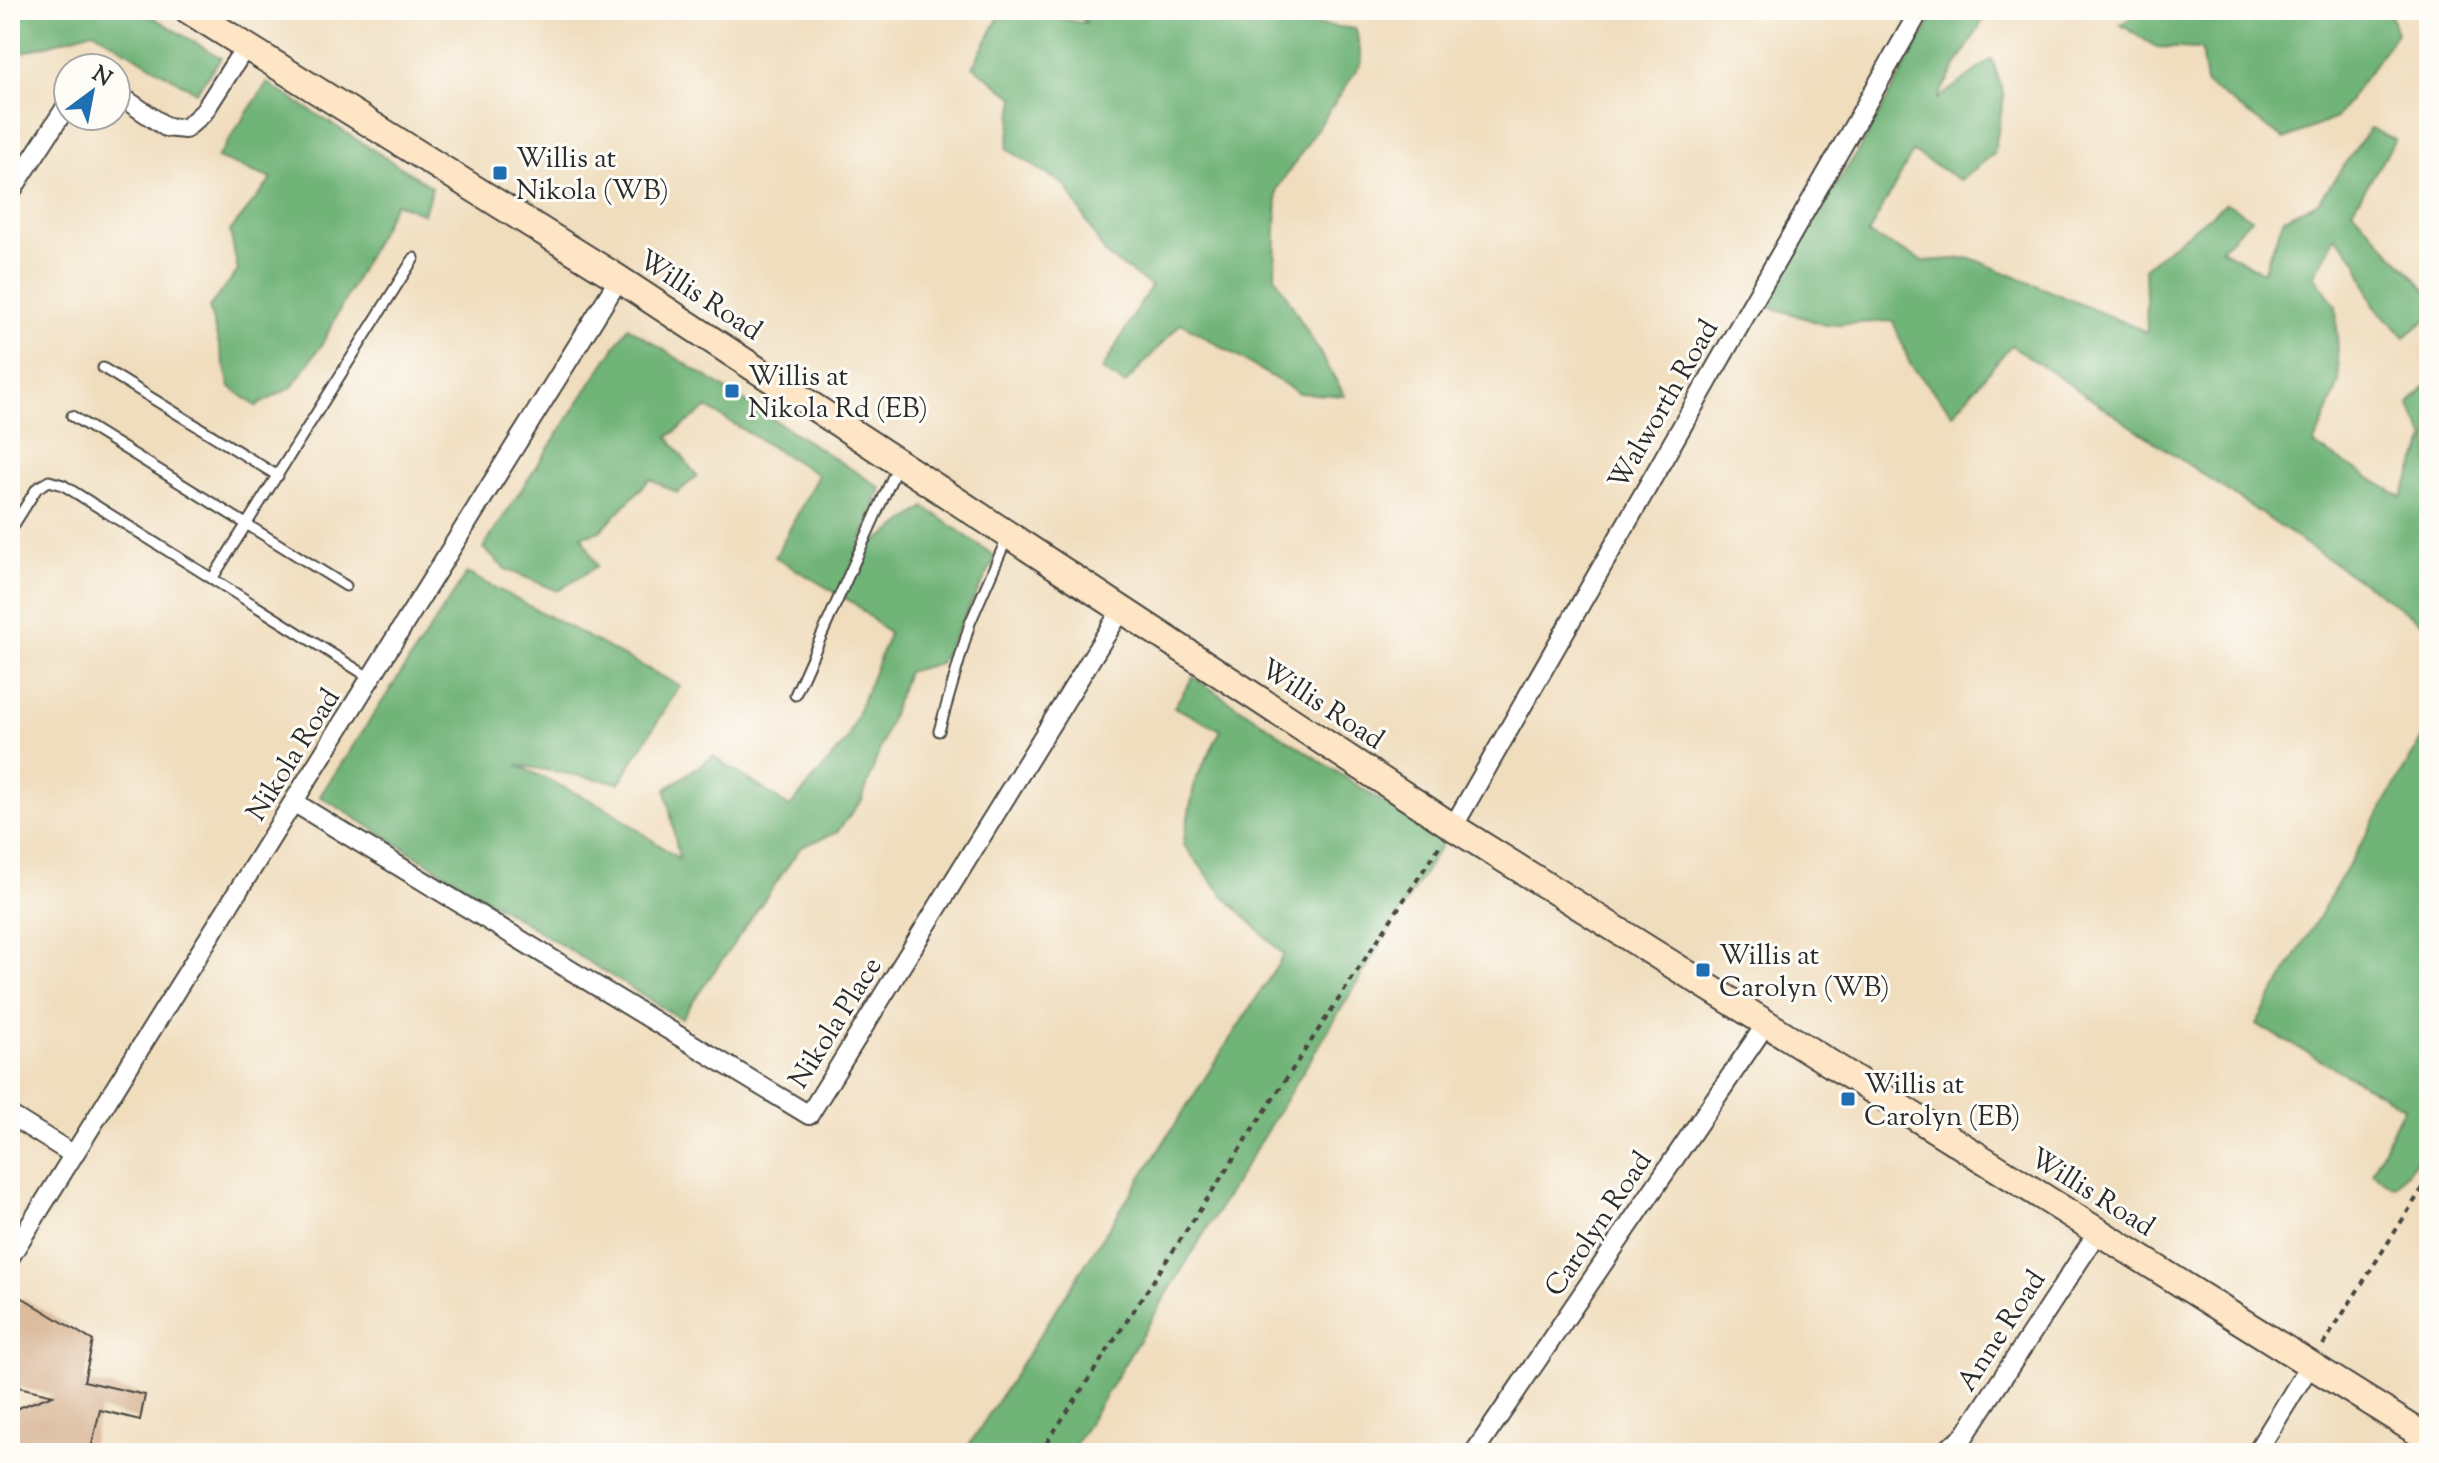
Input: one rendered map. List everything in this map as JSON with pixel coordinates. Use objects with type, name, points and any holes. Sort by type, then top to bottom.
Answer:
[{"type":"street","name":"Willis Road","points":[[188,10],[619,279],[1453,827],[2429,1439]]},
{"type":"street","name":"Walworth Road","points":[[1453,827],[1920,10]]},
{"type":"street","points":[[132,104],[166,127],[185,129],[203,113],[246,46]]},
{"type":"street","points":[[10,193],[52,129]]},
{"type":"street","name":"Nikola Road","points":[[10,1257],[619,279]]},
{"type":"street","name":"Nikola Place","points":[[295,803],[809,1115],[1122,609]]},
{"type":"street","name":"Carolyn Road","points":[[1474,1453],[1766,1024]]},
{"type":"street","points":[[10,1115],[74,1155]]},
{"type":"street","name":"Anne Road","points":[[1943,1453],[1965,1435],[2098,1232]]},
{"type":"street","points":[[2256,1453],[2310,1365]]},
{"type":"lane","points":[[212,579],[414,258]]},
{"type":"lane","points":[[103,368],[278,476]]},
{"type":"lane","points":[[72,416],[248,522],[346,586]]},
{"type":"lane","points":[[795,695],[899,462]]},
{"type":"lane","points":[[10,531],[37,488],[49,481],[63,485],[372,679]]},
{"type":"lane","points":[[939,731],[970,623],[1008,534]]},
{"type":"path","points":[[1040,1453],[1453,827]]},
{"type":"path","points":[[2310,1365],[2429,1178]]},
{"type":"green space","points":[[10,10],[141,10],[221,58],[196,92],[93,31],[24,52],[10,53]]},
{"type":"green space","points":[[1073,10],[1301,10],[1320,25],[1356,29],[1362,62],[1277,189],[1275,276],[1345,396],[1299,393],[1181,323],[1125,384],[1102,370],[1151,286],[1106,255],[1066,186],[1007,149],[1015,98],[973,66],[1002,11],[1087,23]]},
{"type":"green space","points":[[1937,10],[1989,10],[1936,100],[1992,59],[2004,96],[1994,154],[1960,180],[1913,152],[1868,234],[1924,261],[1971,258],[2147,332],[2145,267],[2226,203],[2252,218],[2221,249],[2263,272],[2284,218],[2319,201],[2370,128],[2395,140],[2352,210],[2429,293],[2429,317],[2405,337],[2374,306],[2356,260],[2335,236],[2314,275],[2336,306],[2339,382],[2314,445],[2402,497],[2426,439],[2409,405],[2429,381],[2429,627],[2011,345],[1953,414],[1910,364],[1893,321],[1825,325],[1762,304],[1864,141]]},
{"type":"green space","points":[[2148,10],[2389,10],[2397,33],[2336,118],[2284,139],[2206,84],[2201,49],[2156,47],[2120,24]]},
{"type":"green space","points":[[267,83],[432,187],[424,214],[395,203],[322,344],[292,387],[256,406],[230,387],[209,307],[238,271],[230,231],[272,179],[217,158]]},
{"type":"green space","points":[[628,327],[881,488],[856,556],[925,507],[996,557],[940,663],[907,672],[862,800],[836,833],[801,847],[681,1019],[320,796],[467,573],[680,686],[619,783],[517,765],[607,808],[679,859],[666,789],[713,756],[790,807],[847,740],[889,634],[855,604],[775,557],[818,475],[707,408],[668,437],[697,476],[677,493],[650,479],[600,531],[582,536],[597,566],[558,591],[505,569],[483,548]]},
{"type":"green space","points":[[1193,677],[1443,842],[1070,1453],[964,1453],[1284,955],[1224,896],[1183,844],[1195,781],[1221,730],[1174,707]]},
{"type":"green space","points":[[2429,727],[2429,1146],[2395,1187],[2372,1173],[2404,1107],[2256,1024]]},
{"type":"building","points":[[23,1298],[93,1341],[84,1381],[145,1395],[140,1420],[100,1410],[90,1453],[16,1453],[10,1448],[10,1411],[53,1395],[10,1385],[10,1319]]},
{"type":"place","name":"Willis at Nikola (WB)","points":[[500,173]]},
{"type":"place","name":"Willis at Nikola Rd (EB)","points":[[732,391]]},
{"type":"place","name":"Willis at Carolyn (WB)","points":[[1703,970]]},
{"type":"place","name":"Willis at Carolyn (EB)","points":[[1848,1099]]}]
